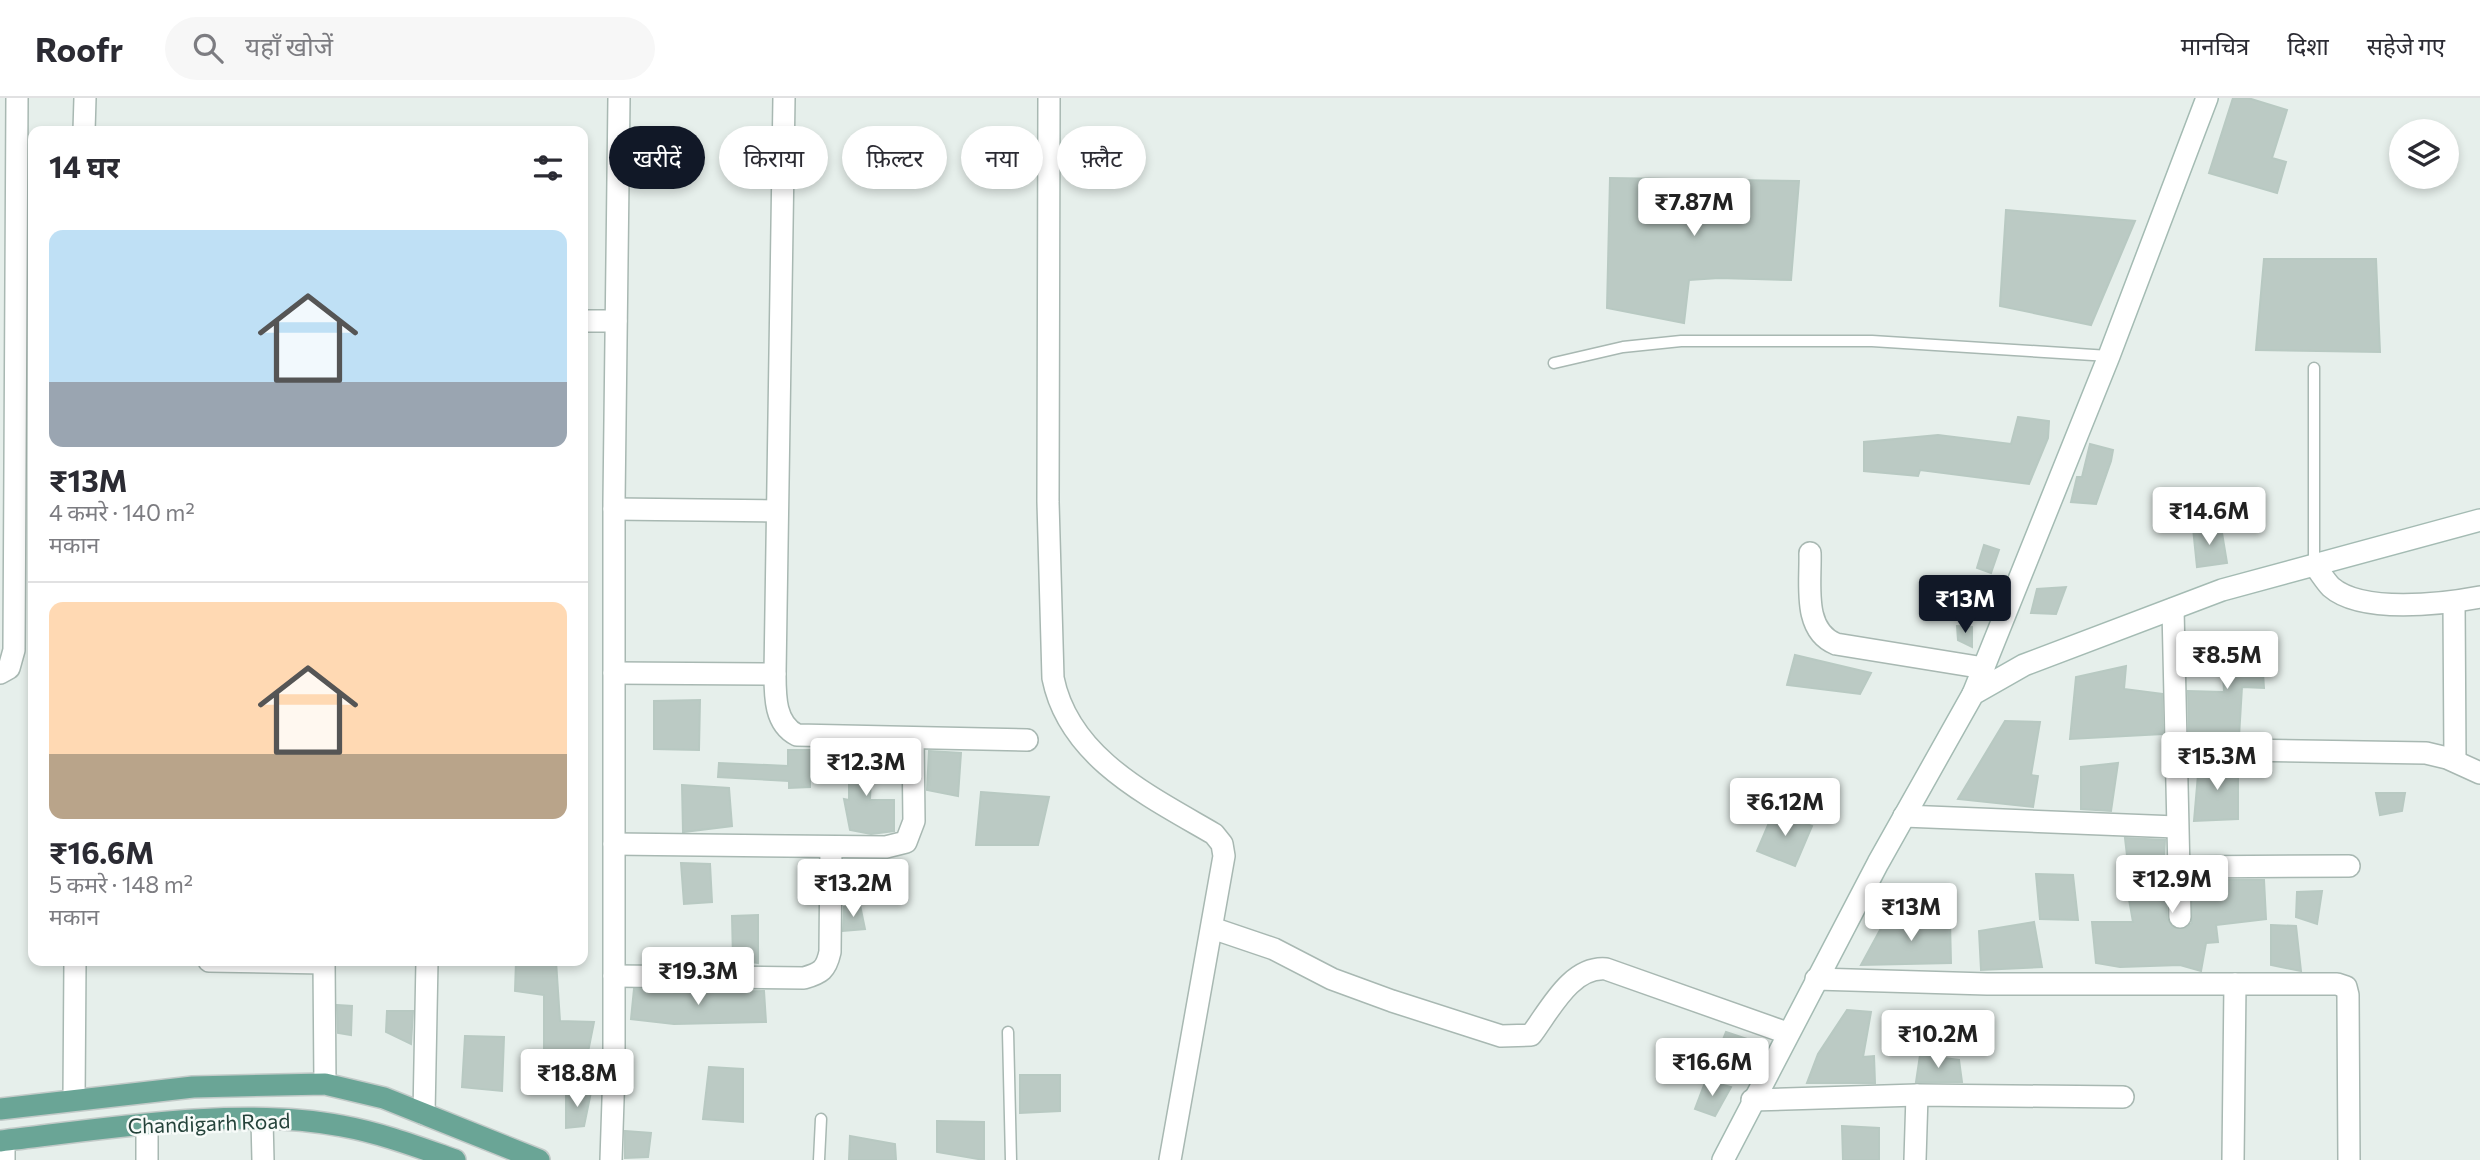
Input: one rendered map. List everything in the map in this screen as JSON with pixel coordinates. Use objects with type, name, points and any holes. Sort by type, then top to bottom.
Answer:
[{"type":"main road","points":[[0,1109],[193,1087],[325,1084],[384,1098],[539,1160]]},
{"type":"main road","name":"Chandigarh Road","points":[[3,1147],[147,1125],[285,1119],[341,1125],[395,1139],[455,1160]]},
{"type":"street","points":[[0,673],[9,668],[14,650],[7,510],[17,98]]},
{"type":"street","points":[[84,126],[85,98]]},
{"type":"street","points":[[611,1160],[619,98]]},
{"type":"street","points":[[784,98],[775,674],[779,716],[785,729],[797,735],[1027,740]]},
{"type":"street","points":[[1049,98],[1048,502],[1053,678],[1058,702],[1067,721],[1097,756],[1134,787],[1214,834],[1222,844],[1224,856],[1170,1160]]},
{"type":"street","points":[[1723,1160],[1787,1033],[1973,694],[2109,356],[2207,98]]},
{"type":"street","points":[[588,321],[616,321]]},
{"type":"street","points":[[614,509],[777,511]]},
{"type":"street","points":[[1973,694],[2024,665],[2222,590],[2480,520]]},
{"type":"street","points":[[1810,553],[1813,624],[1823,639],[1836,644],[1984,668]]},
{"type":"street","points":[[2314,565],[2332,588],[2357,599],[2425,605],[2480,597]]},
{"type":"street","points":[[2454,602],[2455,761]]},
{"type":"street","points":[[2173,609],[2180,917]]},
{"type":"street","points":[[614,674],[775,674]]},
{"type":"street","points":[[614,844],[886,847],[906,842],[914,821],[913,738]]},
{"type":"street","points":[[2175,749],[2426,753],[2455,761],[2480,773]]},
{"type":"street","points":[[1904,816],[2176,827]]},
{"type":"street","points":[[614,976],[804,978],[821,973],[827,967],[830,952],[831,847]]},
{"type":"street","points":[[2178,867],[2349,866]]},
{"type":"street","points":[[1212,928],[1274,949],[1356,988],[1501,1036],[1531,1035],[1580,973],[1592,968],[1606,969],[1787,1033]]},
{"type":"street","points":[[74,1100],[75,966]]},
{"type":"street","points":[[324,966],[325,1084]]},
{"type":"street","points":[[424,1114],[427,966]]},
{"type":"street","points":[[1816,979],[1987,984],[2337,984],[2346,987],[2349,1160]]},
{"type":"street","points":[[2233,1160],[2235,984]]},
{"type":"street","points":[[1752,1100],[1917,1095],[2123,1097]]},
{"type":"street","points":[[1915,1160],[1917,1095]]},
{"type":"street","points":[[262,1120],[263,1160]]},
{"type":"street","points":[[147,1125],[147,1160]]},
{"type":"lane","points":[[1554,363],[1623,347],[1695,341],[1872,341],[2109,356]]},
{"type":"lane","points":[[2314,368],[2314,565]]},
{"type":"lane","points":[[1008,1032],[1011,1160]]},
{"type":"lane","points":[[819,1160],[821,1119]]},
{"type":"building","points":[[2233,98],[2248,98],[2287,110],[2272,158],[2286,162],[2277,193],[2209,173]]},
{"type":"building","points":[[1610,178],[1799,181],[1791,280],[1689,280],[1684,323],[1607,308]]},
{"type":"building","points":[[2006,210],[2135,221],[2091,325],[2000,306]]},
{"type":"building","points":[[2264,259],[2376,259],[2380,352],[2256,350]]},
{"type":"building","points":[[2018,417],[2049,421],[2048,438],[2029,484],[1920,470],[1918,476],[1864,471],[1864,442],[1938,435],[2011,444]]},
{"type":"building","points":[[2090,444],[2113,450],[2111,461],[2096,504],[2071,502],[2077,477],[2082,477]]},
{"type":"building","points":[[2221,527],[2227,563],[2197,567],[2193,528]]},
{"type":"building","points":[[1984,545],[1999,550],[1991,573],[1977,568]]},
{"type":"building","points":[[2066,587],[2056,614],[2031,613],[2037,589]]},
{"type":"building","points":[[1957,626],[1972,627],[1972,647],[1958,640]]},
{"type":"building","points":[[2221,637],[2261,641],[2264,688],[2242,687],[2239,737],[2189,736],[2188,691],[2224,692]]},
{"type":"building","points":[[1795,655],[1871,673],[1860,694],[1787,685]]},
{"type":"building","points":[[2126,666],[2124,689],[2162,694],[2163,734],[2070,739],[2076,677]]},
{"type":"building","points":[[700,700],[699,750],[654,749],[654,701]]},
{"type":"building","points":[[2005,721],[2040,722],[2031,775],[2038,776],[2033,807],[1958,799]]},
{"type":"building","points":[[849,749],[872,750],[870,800],[894,800],[894,831],[871,834],[850,830],[844,799],[849,800]]},
{"type":"building","points":[[788,750],[810,750],[810,787],[789,788],[789,781],[718,777],[719,763],[788,766]]},
{"type":"building","points":[[929,751],[961,753],[958,796],[927,790]]},
{"type":"building","points":[[2118,763],[2111,811],[2081,809],[2081,767]]},
{"type":"building","points":[[2199,763],[2238,763],[2238,819],[2194,821]]},
{"type":"building","points":[[682,785],[729,788],[732,826],[683,832]]},
{"type":"building","points":[[981,792],[1049,797],[1038,845],[976,845]]},
{"type":"building","points":[[2376,793],[2405,793],[2402,811],[2380,815]]},
{"type":"building","points":[[1774,811],[1812,826],[1795,866],[1757,851]]},
{"type":"building","points":[[2125,838],[2165,840],[2163,879],[2166,879],[2167,918],[2173,928],[2186,928],[2192,923],[2192,880],[2264,880],[2266,919],[2216,925],[2218,942],[2206,943],[2201,971],[2180,965],[2120,967],[2096,963],[2092,922],[2133,922],[2126,882],[2130,882]]},
{"type":"building","points":[[681,863],[710,864],[712,902],[684,904]]},
{"type":"building","points":[[2036,874],[2073,875],[2078,920],[2040,919]]},
{"type":"building","points":[[2322,891],[2317,924],[2296,917],[2297,892]]},
{"type":"building","points":[[860,905],[865,929],[843,931],[844,907]]},
{"type":"building","points":[[758,915],[758,963],[733,959],[732,916]]},
{"type":"building","points":[[1886,919],[1950,922],[1951,963],[1861,965]]},
{"type":"building","points":[[2034,922],[2042,967],[1981,970],[1979,931]]},
{"type":"building","points":[[2271,925],[2296,926],[2301,971],[2271,965]]},
{"type":"building","points":[[516,966],[556,966],[560,1021],[594,1022],[588,1052],[544,1055],[544,995],[515,991]]},
{"type":"building","points":[[634,989],[674,990],[674,993],[764,991],[766,1022],[674,1024],[631,1019]]},
{"type":"building","points":[[337,1005],[352,1006],[351,1035],[338,1033]]},
{"type":"building","points":[[1847,1010],[1871,1012],[1863,1057],[1874,1056],[1875,1083],[1807,1083],[1818,1054]]},
{"type":"building","points":[[387,1011],[413,1011],[411,1044],[386,1032]]},
{"type":"building","points":[[1726,1032],[1750,1040],[1748,1057],[1716,1057]]},
{"type":"building","points":[[465,1036],[504,1037],[502,1091],[462,1087]]},
{"type":"building","points":[[1920,1055],[1959,1060],[1962,1082],[1916,1082]]},
{"type":"building","points":[[709,1067],[743,1069],[743,1122],[703,1119]]},
{"type":"building","points":[[1020,1075],[1060,1075],[1060,1111],[1020,1113]]},
{"type":"building","points":[[1706,1080],[1731,1087],[1715,1116],[1695,1109]]},
{"type":"building","points":[[566,1092],[591,1092],[584,1126],[566,1128]]},
{"type":"building","points":[[937,1121],[984,1122],[984,1160],[937,1152]]},
{"type":"building","points":[[1842,1126],[1879,1128],[1879,1160],[1843,1160]]},
{"type":"building","points":[[625,1131],[651,1133],[648,1157],[625,1158]]},
{"type":"building","points":[[850,1136],[895,1144],[896,1160],[849,1160]]}]
